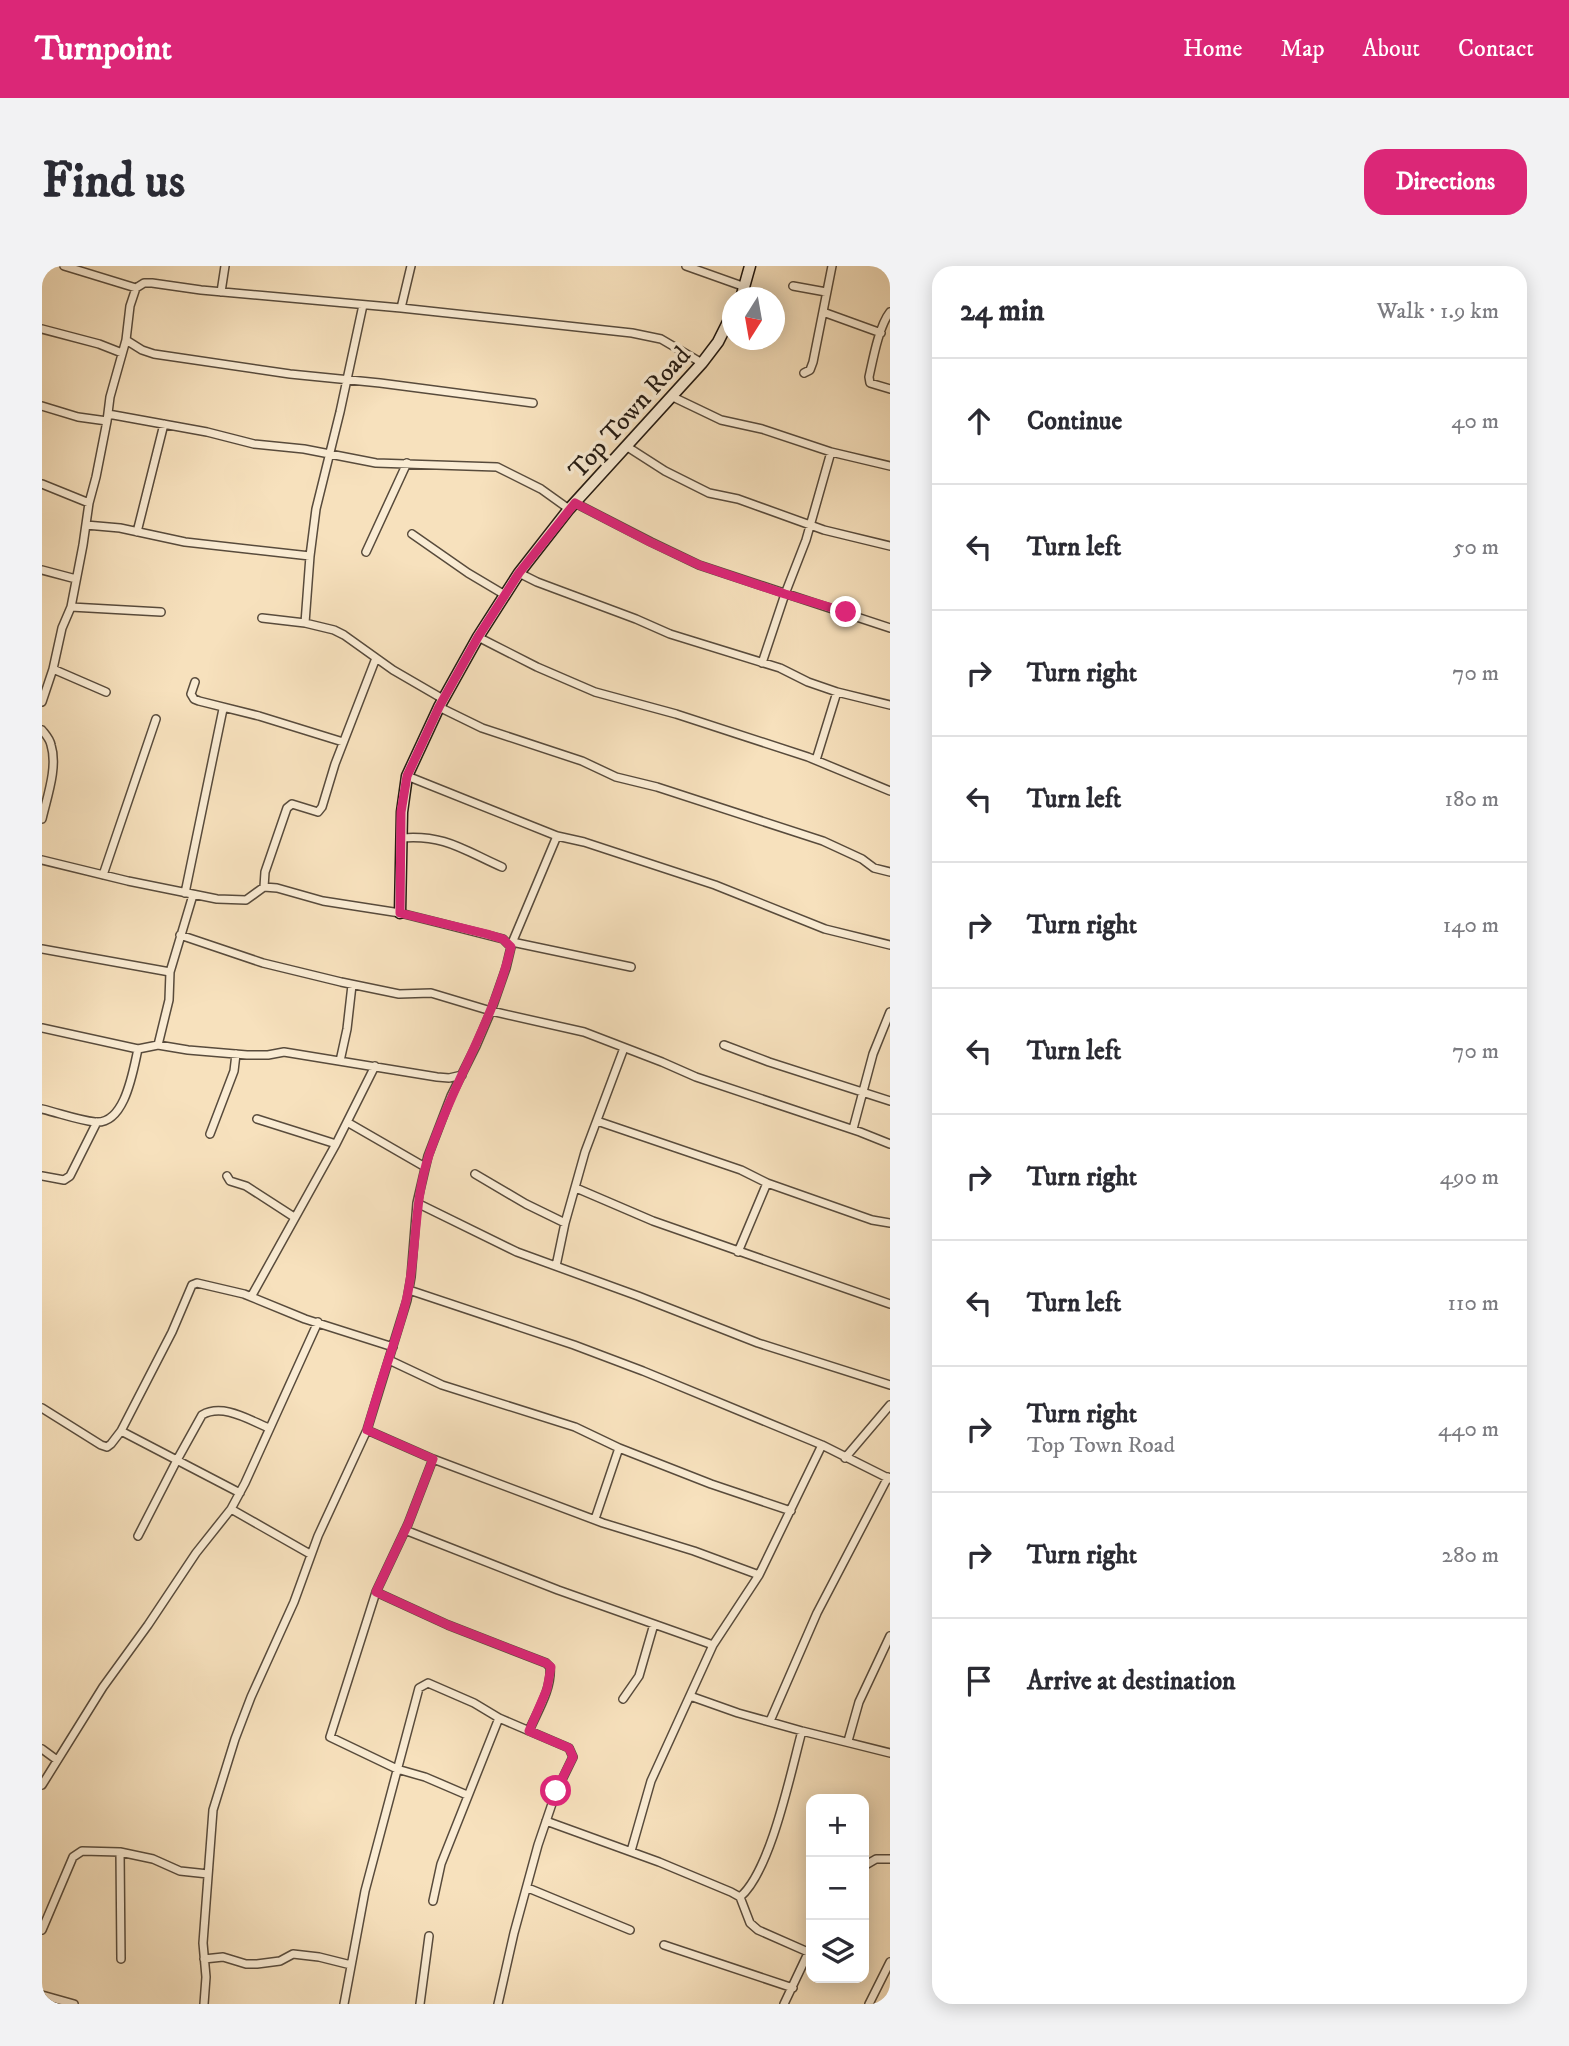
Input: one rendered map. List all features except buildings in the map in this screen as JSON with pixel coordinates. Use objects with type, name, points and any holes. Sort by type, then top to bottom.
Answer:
[{"type":"street","points":[[65,266],[136,288]]},
{"type":"street","points":[[221,292],[225,266]]},
{"type":"street","points":[[401,308],[411,266]]},
{"type":"street","points":[[686,266],[730,287]]},
{"type":"street","points":[[745,287],[750,266]]},
{"type":"street","points":[[804,373],[810,370],[813,362],[832,266]]},
{"type":"street","points":[[42,702],[62,628],[71,607],[113,382],[126,340],[130,306],[136,288],[144,283],[648,335],[661,339],[702,363]]},
{"type":"street","points":[[793,286],[827,292]]},
{"type":"street","points":[[305,623],[316,509],[363,306]]},
{"type":"street","points":[[823,312],[881,333]]},
{"type":"street","points":[[890,312],[886,317],[869,377],[870,383],[890,389]]},
{"type":"street","points":[[42,329],[122,353]]},
{"type":"street","name":"Top Town Road","points":[[400,913],[401,812],[407,776],[441,703],[478,637],[519,573],[572,506],[702,363],[722,335]]},
{"type":"street","points":[[126,340],[154,354],[290,374],[533,402]]},
{"type":"street","points":[[673,397],[721,419],[762,429],[831,452],[890,466]]},
{"type":"street","points":[[42,406],[78,417],[164,424],[254,444],[376,463],[497,467],[572,506],[688,560],[890,628]]},
{"type":"street","points":[[138,532],[164,424]]},
{"type":"street","points":[[626,446],[665,471],[709,493],[729,496],[824,530],[890,546]]},
{"type":"street","points":[[762,663],[811,524],[831,452]]},
{"type":"street","points":[[366,552],[407,463]]},
{"type":"street","points":[[42,484],[89,503]]},
{"type":"street","points":[[86,525],[185,542],[310,556]]},
{"type":"street","points":[[412,534],[505,595]]},
{"type":"street","points":[[42,570],[76,579]]},
{"type":"street","points":[[519,573],[670,634],[780,668],[837,692],[890,705]]},
{"type":"street","points":[[71,607],[161,612]]},
{"type":"street","points":[[262,618],[305,623],[334,630],[482,728],[582,761],[616,777],[657,787],[822,841],[890,872]]},
{"type":"street","points":[[478,637],[537,667],[596,692],[668,711],[816,760],[890,791]]},
{"type":"street","points":[[264,887],[265,872],[287,808],[292,804],[318,811],[326,797],[343,742],[376,658]]},
{"type":"street","points":[[53,669],[107,692]]},
{"type":"street","points":[[195,682],[191,696],[199,701],[343,742]]},
{"type":"street","points":[[816,760],[837,692]]},
{"type":"street","points":[[158,1045],[169,1000],[170,972],[189,894],[223,709]]},
{"type":"street","points":[[103,875],[156,719]]},
{"type":"street","points":[[42,730],[50,740],[52,748],[51,788],[42,819]]},
{"type":"street","points":[[407,776],[557,836],[584,842],[715,885],[825,929],[890,945]]},
{"type":"street","points":[[42,785],[51,788]]},
{"type":"street","points":[[401,838],[413,836],[454,843],[502,867]]},
{"type":"street","points":[[204,2004],[206,1988],[203,1943],[213,1810],[218,1793],[243,1716],[294,1602],[310,1554],[367,1430],[409,1290],[417,1203],[425,1167],[451,1096],[491,1012],[512,944],[557,836]]},
{"type":"street","points":[[42,860],[228,901],[246,900],[264,887],[277,888],[323,901],[400,913],[487,934],[512,944],[631,967]]},
{"type":"street","points":[[180,935],[263,963],[352,985],[400,994],[431,993],[491,1012],[584,1032],[716,1084],[853,1129],[890,1144]]},
{"type":"street","points":[[42,949],[170,972]]},
{"type":"street","points":[[340,1061],[352,985]]},
{"type":"street","points":[[853,1129],[873,1054],[888,1024],[890,1013]]},
{"type":"street","points":[[42,1028],[138,1049],[158,1045],[236,1054],[268,1055],[284,1052],[437,1077],[462,1076]]},
{"type":"street","points":[[724,1045],[890,1101]]},
{"type":"street","points":[[556,1266],[585,1152],[624,1048]]},
{"type":"street","points":[[42,1109],[97,1122],[111,1119],[124,1101],[138,1049]]},
{"type":"street","points":[[210,1134],[234,1071],[236,1054]]},
{"type":"street","points":[[251,1297],[336,1144],[375,1066]]},
{"type":"street","points":[[257,1119],[336,1144]]},
{"type":"street","points":[[597,1121],[741,1170],[767,1183],[872,1220],[890,1223]]},
{"type":"street","points":[[42,1176],[64,1180],[70,1176],[97,1122]]},
{"type":"street","points":[[347,1122],[425,1167]]},
{"type":"street","points":[[475,1174],[565,1223]]},
{"type":"street","points":[[227,1176],[230,1181],[246,1186],[294,1217]]},
{"type":"street","points":[[738,1252],[767,1183]]},
{"type":"street","points":[[576,1188],[653,1221],[890,1304]]},
{"type":"street","points":[[417,1203],[517,1252],[758,1343],[890,1385]]},
{"type":"street","points":[[42,1408],[101,1445],[107,1447],[111,1444],[121,1431],[173,1332],[192,1285],[197,1283],[251,1297],[393,1347]]},
{"type":"street","points":[[409,1290],[643,1371],[822,1445],[889,1478],[817,1613],[770,1721]]},
{"type":"street","points":[[42,1785],[103,1687],[183,1572],[231,1509],[318,1322]]},
{"type":"street","points":[[388,1360],[442,1384],[575,1427],[619,1448],[711,1484],[791,1510]]},
{"type":"street","points":[[845,1458],[890,1405]]},
{"type":"street","points":[[138,1536],[202,1415],[218,1410],[269,1429]]},
{"type":"street","points":[[367,1430],[433,1459],[612,1527],[694,1550],[759,1575]]},
{"type":"street","points":[[121,1431],[240,1493]]},
{"type":"street","points":[[631,1852],[651,1782],[713,1645],[759,1575],[822,1445]]},
{"type":"street","points":[[595,1519],[619,1448]]},
{"type":"street","points":[[433,1459],[405,1530],[376,1592],[330,1737],[397,1769],[425,1777],[467,1795]]},
{"type":"street","points":[[231,1509],[310,1554]]},
{"type":"street","points":[[405,1530],[558,1590],[713,1645]]},
{"type":"street","points":[[376,1592],[551,1667],[547,1689],[529,1731]]},
{"type":"street","points":[[623,1699],[639,1676],[654,1624]]},
{"type":"street","points":[[848,1741],[859,1702],[890,1636]]},
{"type":"street","points":[[344,2004],[365,1891],[419,1688],[432,1684],[499,1718],[569,1748],[573,1757],[556,1791],[546,1821],[514,1933],[498,2004]]},
{"type":"street","points":[[690,1696],[738,1713],[890,1753]]},
{"type":"street","points":[[433,1901],[441,1864],[499,1718]]},
{"type":"street","points":[[740,1896],[755,1880],[764,1860],[802,1731]]},
{"type":"street","points":[[42,1749],[57,1760]]},
{"type":"street","points":[[546,1821],[740,1896],[751,1923],[758,1930],[806,1948]]},
{"type":"street","points":[[42,1930],[73,1857],[82,1851],[120,1852],[153,1859],[185,1873],[208,1874]]},
{"type":"street","points":[[120,1852],[121,1959]]},
{"type":"street","points":[[869,1863],[876,1859],[890,1859]]},
{"type":"street","points":[[528,1888],[630,1930]]},
{"type":"street","points":[[420,2004],[429,1936]]},
{"type":"street","points":[[664,1945],[793,1988]]},
{"type":"street","points":[[204,1959],[223,1957],[246,1964],[257,1964],[280,1961],[293,1954],[351,1965]]},
{"type":"street","points":[[784,2004],[806,1958]]},
{"type":"street","points":[[869,2004],[890,1962]]},
{"type":"street","points":[[42,1995],[74,2004]]},
{"type":"route","points":[[556,1791],[573,1757],[572,1753],[569,1748],[529,1731],[547,1689],[551,1667],[376,1592],[408,1524],[433,1459],[367,1430],[407,1300],[417,1203],[428,1156],[451,1096],[491,1012],[511,947],[503,939],[487,934],[400,913],[401,812],[407,776],[439,707],[478,637],[519,573],[575,503],[699,565],[846,612]]}]
